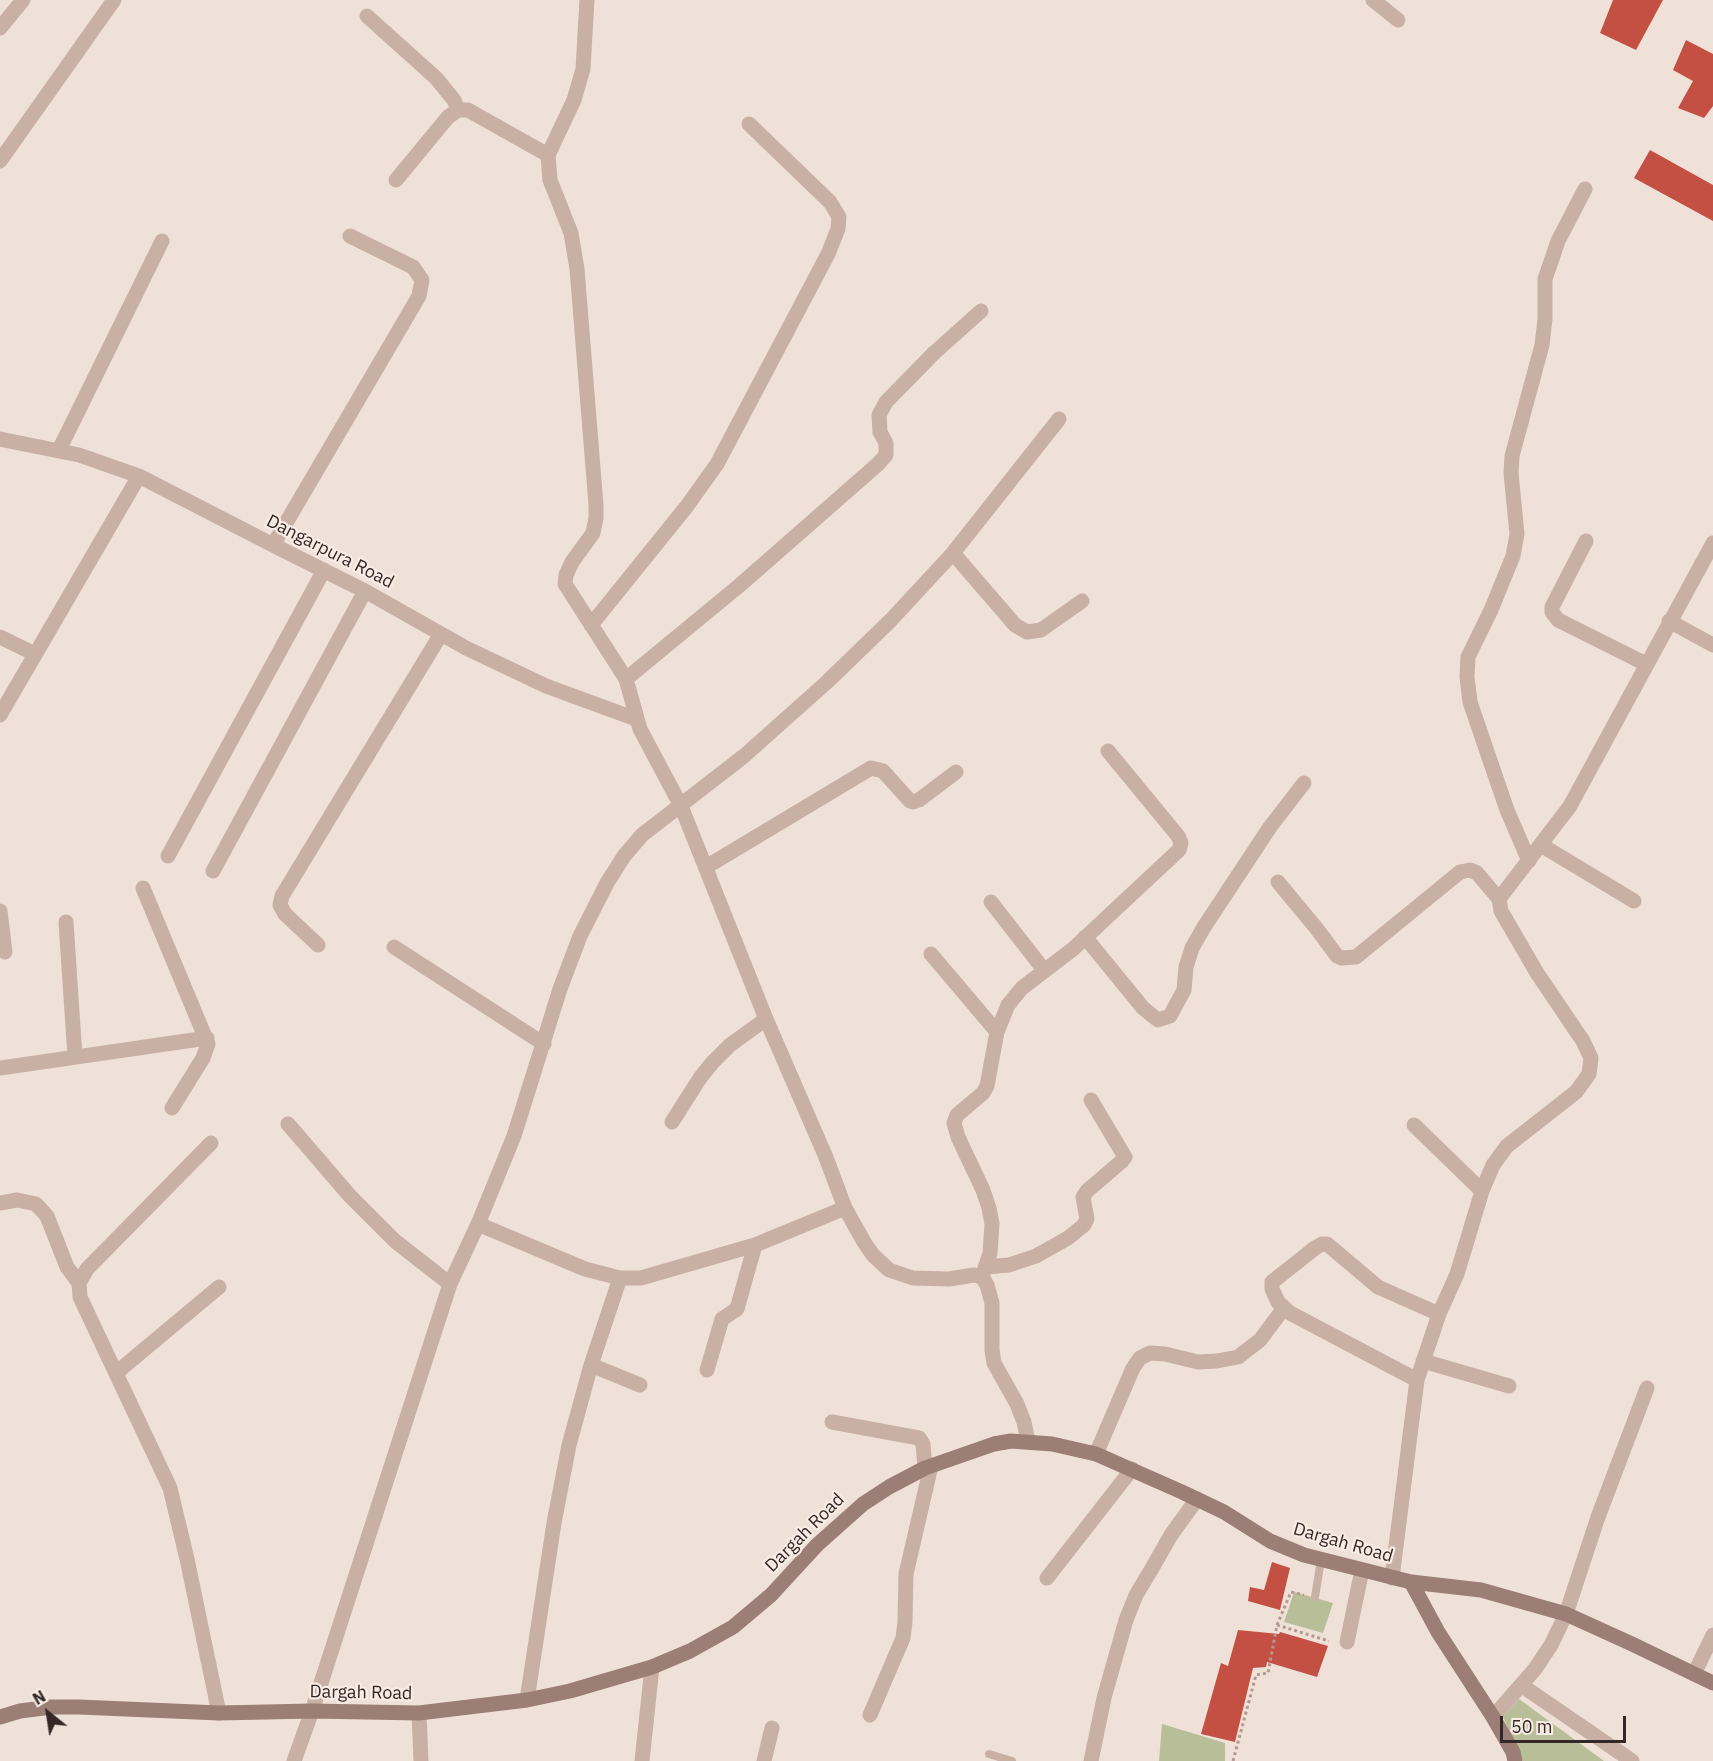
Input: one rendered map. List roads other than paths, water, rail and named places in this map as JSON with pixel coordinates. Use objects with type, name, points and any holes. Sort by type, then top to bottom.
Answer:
[{"type":"street","points":[[0,28],[23,0]]},
{"type":"street","points":[[0,161],[114,0]]},
{"type":"street","points":[[587,0],[583,69],[574,100],[548,155],[550,180],[571,234],[577,268],[596,505],[593,533],[572,562],[565,584],[626,679],[636,719],[650,750],[681,806],[845,1208],[873,1255],[889,1270],[913,1278],[949,1279],[974,1275],[1036,1256],[1068,1238],[1084,1225],[1087,1219],[1083,1197],[1125,1157],[1091,1101]]},
{"type":"street","points":[[1373,0],[1398,20]]},
{"type":"street","points":[[368,16],[436,78],[454,100],[458,110]]},
{"type":"street","points":[[396,180],[448,117],[458,110],[468,110],[548,155]]},
{"type":"street","points":[[591,625],[687,506],[717,464],[828,254],[838,229],[839,217],[830,202],[749,124]]},
{"type":"street","points":[[1529,861],[1507,810],[1470,702],[1467,677],[1468,657],[1491,610],[1513,556],[1517,534],[1511,473],[1512,456],[1542,345],[1545,319],[1545,279],[1558,242],[1585,189]]},
{"type":"street","points":[[273,545],[419,296],[422,280],[413,267],[350,236]]},
{"type":"street","points":[[59,450],[162,241]]},
{"type":"street","points":[[626,679],[740,585],[878,464],[886,455],[886,443],[880,432],[879,415],[886,402],[934,352],[981,311]]},
{"type":"street","points":[[294,1761],[450,1284],[478,1224],[514,1136],[560,989],[580,936],[607,882],[624,856],[642,835],[744,756],[827,682],[891,620],[953,553],[1059,419]]},
{"type":"street","name":"Dangarpura Road","points":[[0,439],[79,454],[139,476],[365,591],[466,648],[546,686],[636,719]]},
{"type":"street","points":[[0,715],[139,476]]},
{"type":"street","points":[[1586,542],[1552,607],[1552,612],[1558,620],[1646,664]]},
{"type":"street","points":[[1499,899],[1569,806],[1713,543]]},
{"type":"street","points":[[953,553],[1015,625],[1027,632],[1041,630],[1082,601]]},
{"type":"street","points":[[168,856],[324,570]]},
{"type":"street","points":[[213,871],[365,591]]},
{"type":"street","points":[[1669,621],[1713,645]]},
{"type":"street","points":[[318,945],[285,914],[280,905],[282,896],[441,634]]},
{"type":"street","points":[[0,637],[35,654]]},
{"type":"street","points":[[1028,1441],[1020,1413],[994,1363],[992,1303],[984,1272],[990,1253],[992,1224],[989,1208],[954,1123],[957,1115],[987,1086],[997,1032],[1008,1005],[1022,988],[1085,937],[1179,850],[1179,836],[1108,751]]},
{"type":"street","points":[[706,867],[872,768],[883,771],[913,802],[956,772]]},
{"type":"street","points":[[1085,937],[1143,1008],[1158,1020],[1170,1016],[1184,990],[1186,967],[1192,948],[1204,927],[1270,827],[1304,783]]},
{"type":"street","points":[[1541,845],[1634,901]]},
{"type":"street","points":[[1278,882],[1337,956],[1342,958],[1356,957],[1460,872],[1470,870],[1477,873],[1499,899],[1501,911],[1537,973],[1583,1041],[1591,1058],[1589,1074],[1576,1092],[1507,1146],[1493,1165],[1482,1191],[1457,1274],[1439,1314],[1417,1380],[1392,1578]]},
{"type":"street","points":[[143,888],[207,1038],[207,1050],[172,1108]]},
{"type":"street","points":[[991,903],[1044,970]]},
{"type":"street","points":[[0,911],[5,952]]},
{"type":"street","points":[[66,922],[75,1057]]},
{"type":"street","points":[[394,947],[544,1044]]},
{"type":"street","points":[[931,954],[997,1032]]},
{"type":"street","points":[[672,1122],[712,1063],[730,1045],[766,1019]]},
{"type":"street","points":[[0,1068],[207,1038]]},
{"type":"street","points":[[288,1124],[350,1196],[388,1233],[450,1284]]},
{"type":"street","points":[[1414,1125],[1482,1191]]},
{"type":"street","points":[[79,1283],[87,1269],[211,1143]]},
{"type":"street","points":[[0,1203],[17,1200],[36,1204],[47,1216],[67,1267],[79,1283],[80,1297],[170,1488],[219,1713]]},
{"type":"street","points":[[478,1224],[585,1269],[620,1278],[641,1278],[755,1245],[845,1208]]},
{"type":"street","points":[[1417,1380],[1290,1313],[1278,1302],[1272,1289],[1272,1282],[1315,1248],[1327,1244],[1378,1287],[1439,1314]]},
{"type":"street","points":[[707,1370],[722,1319],[737,1309],[755,1245]]},
{"type":"street","points":[[527,1700],[556,1512],[569,1445],[591,1365],[620,1278]]},
{"type":"street","points":[[116,1373],[219,1287]]},
{"type":"street","points":[[1095,1454],[1133,1368],[1140,1358],[1150,1353],[1198,1362],[1238,1357],[1260,1340],[1284,1308]]},
{"type":"street","points":[[1423,1361],[1509,1386]]},
{"type":"street","points":[[591,1365],[640,1384]]},
{"type":"street","points":[[1493,1717],[1551,1646],[1566,1614],[1598,1517],[1647,1388]]},
{"type":"street","points":[[832,1422],[919,1438],[923,1444],[928,1467],[906,1574],[903,1638],[870,1714]]},
{"type":"street","name":"Dargah Road","points":[[0,1717],[20,1711],[79,1707],[219,1713],[312,1711],[419,1713],[527,1700],[570,1691],[652,1667],[690,1651],[733,1627],[771,1595],[817,1545],[854,1510],[889,1487],[928,1467],[994,1444],[1011,1441],[1028,1441],[1095,1454],[1224,1512],[1270,1541],[1321,1560],[1411,1582],[1481,1590],[1566,1614],[1713,1683]]},
{"type":"street","points":[[1047,1578],[1132,1469]]},
{"type":"street","points":[[1091,1761],[1104,1698],[1126,1620],[1136,1595],[1171,1535],[1197,1499]]},
{"type":"street","points":[[1347,1642],[1362,1570]]},
{"type":"street","points":[[1411,1582],[1438,1632],[1493,1717],[1515,1761]]},
{"type":"street","points":[[1695,1674],[1713,1635]]},
{"type":"street","points":[[642,1761],[652,1667]]},
{"type":"street","points":[[1521,1685],[1632,1761]]},
{"type":"street","points":[[419,1713],[422,1761]]},
{"type":"street","points":[[764,1761],[772,1728]]},
{"type":"lane","points":[[1315,1597],[1321,1560]]},
{"type":"lane","points":[[989,1754],[1012,1761]]}]
